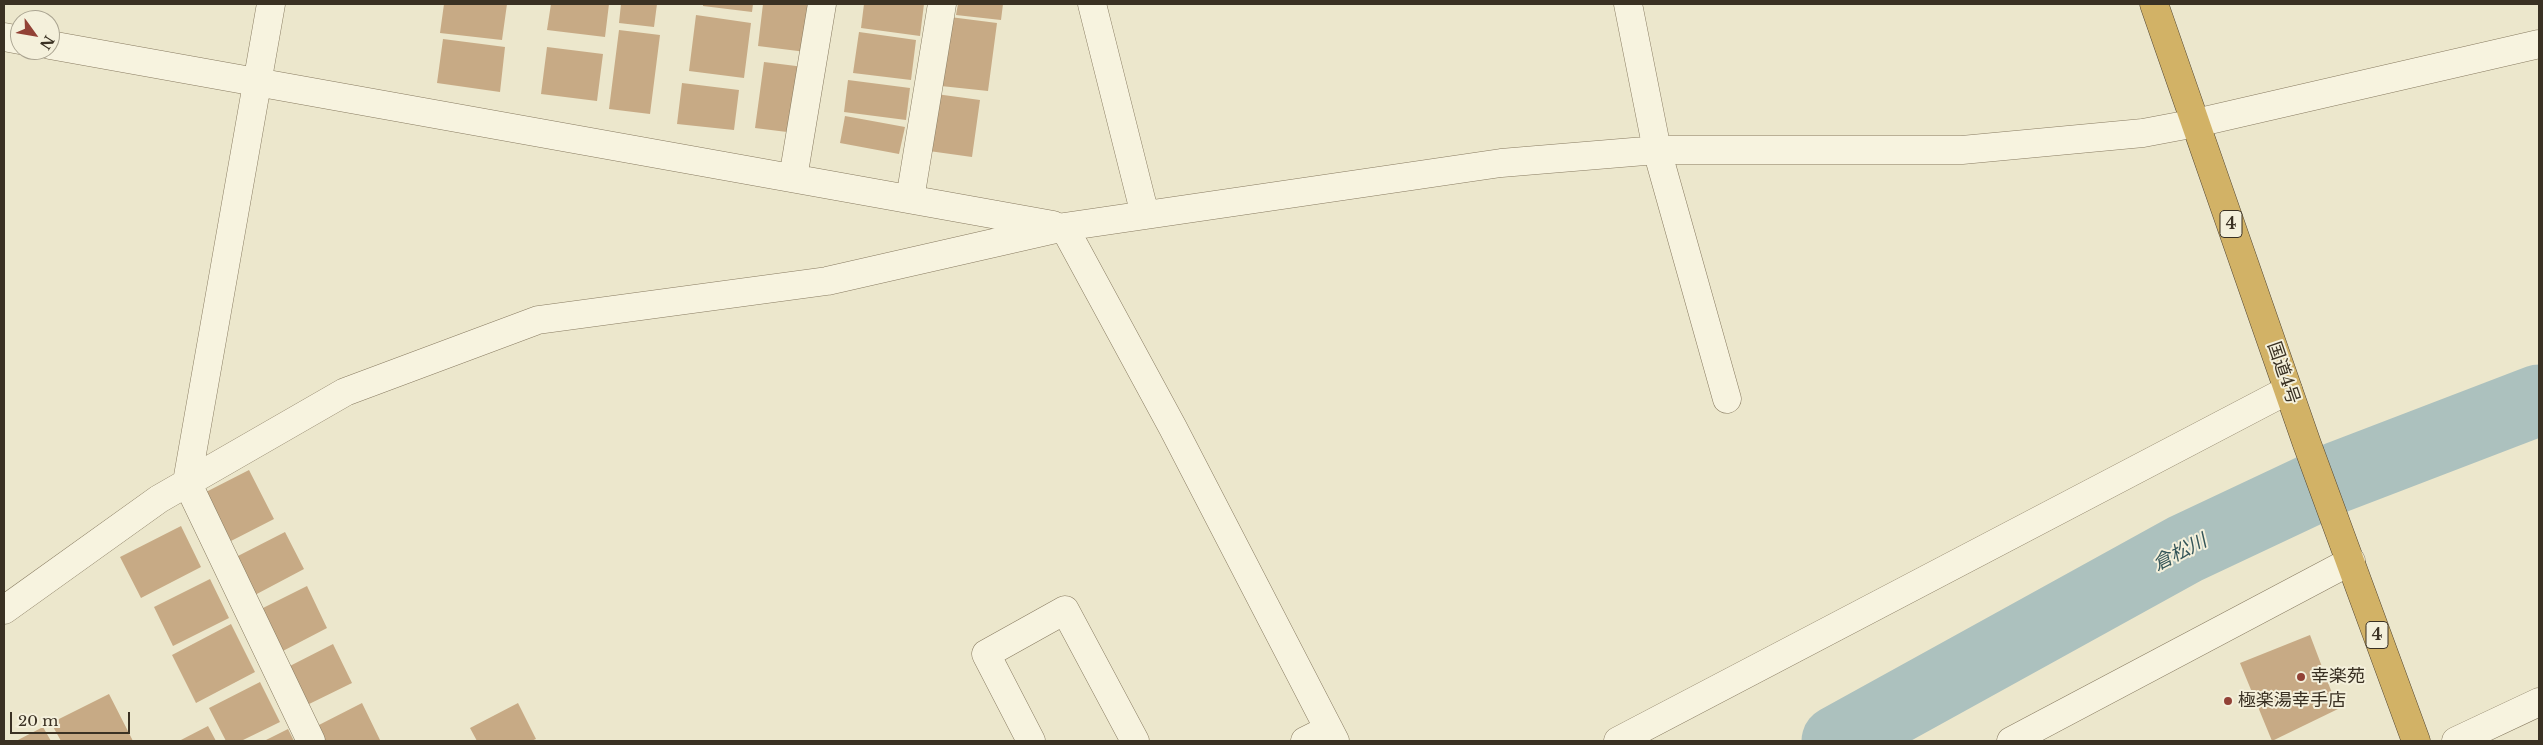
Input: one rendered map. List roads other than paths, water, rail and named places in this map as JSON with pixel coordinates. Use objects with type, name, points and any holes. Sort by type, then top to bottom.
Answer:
[{"type":"highway","name":"国道4号","points":[[2154,4],[2307,444],[2416,741]]},
{"type":"street","points":[[271,4],[187,482],[311,741]]},
{"type":"street","points":[[793,178],[822,4]]},
{"type":"street","points":[[910,199],[942,4]]},
{"type":"street","points":[[1092,4],[1145,215]]},
{"type":"street","points":[[1628,4],[1657,150],[1728,399]]},
{"type":"street","points":[[4,610],[159,498],[344,392],[538,320],[827,281],[1064,227],[1501,163],[1657,150],[1962,150],[2143,133],[2196,123],[2539,44]]},
{"type":"street","points":[[60,47],[1064,227]]},
{"type":"street","points":[[1064,227],[1173,428],[1332,735],[1305,741]]},
{"type":"street","points":[[1618,741],[2288,390]]},
{"type":"street","points":[[2011,741],[2350,561]]},
{"type":"street","points":[[1031,741],[986,654],[1065,610],[1135,741]]},
{"type":"street","points":[[2456,741],[2539,702]]},
{"type":"waterway","name":"倉松川","points":[[1837,741],[2185,549],[2338,477],[2539,400]]},
{"type":"place","name":"幸楽苑","points":[[2301,677]]},
{"type":"place","name":"極楽湯幸手店","points":[[2228,701]]}]
